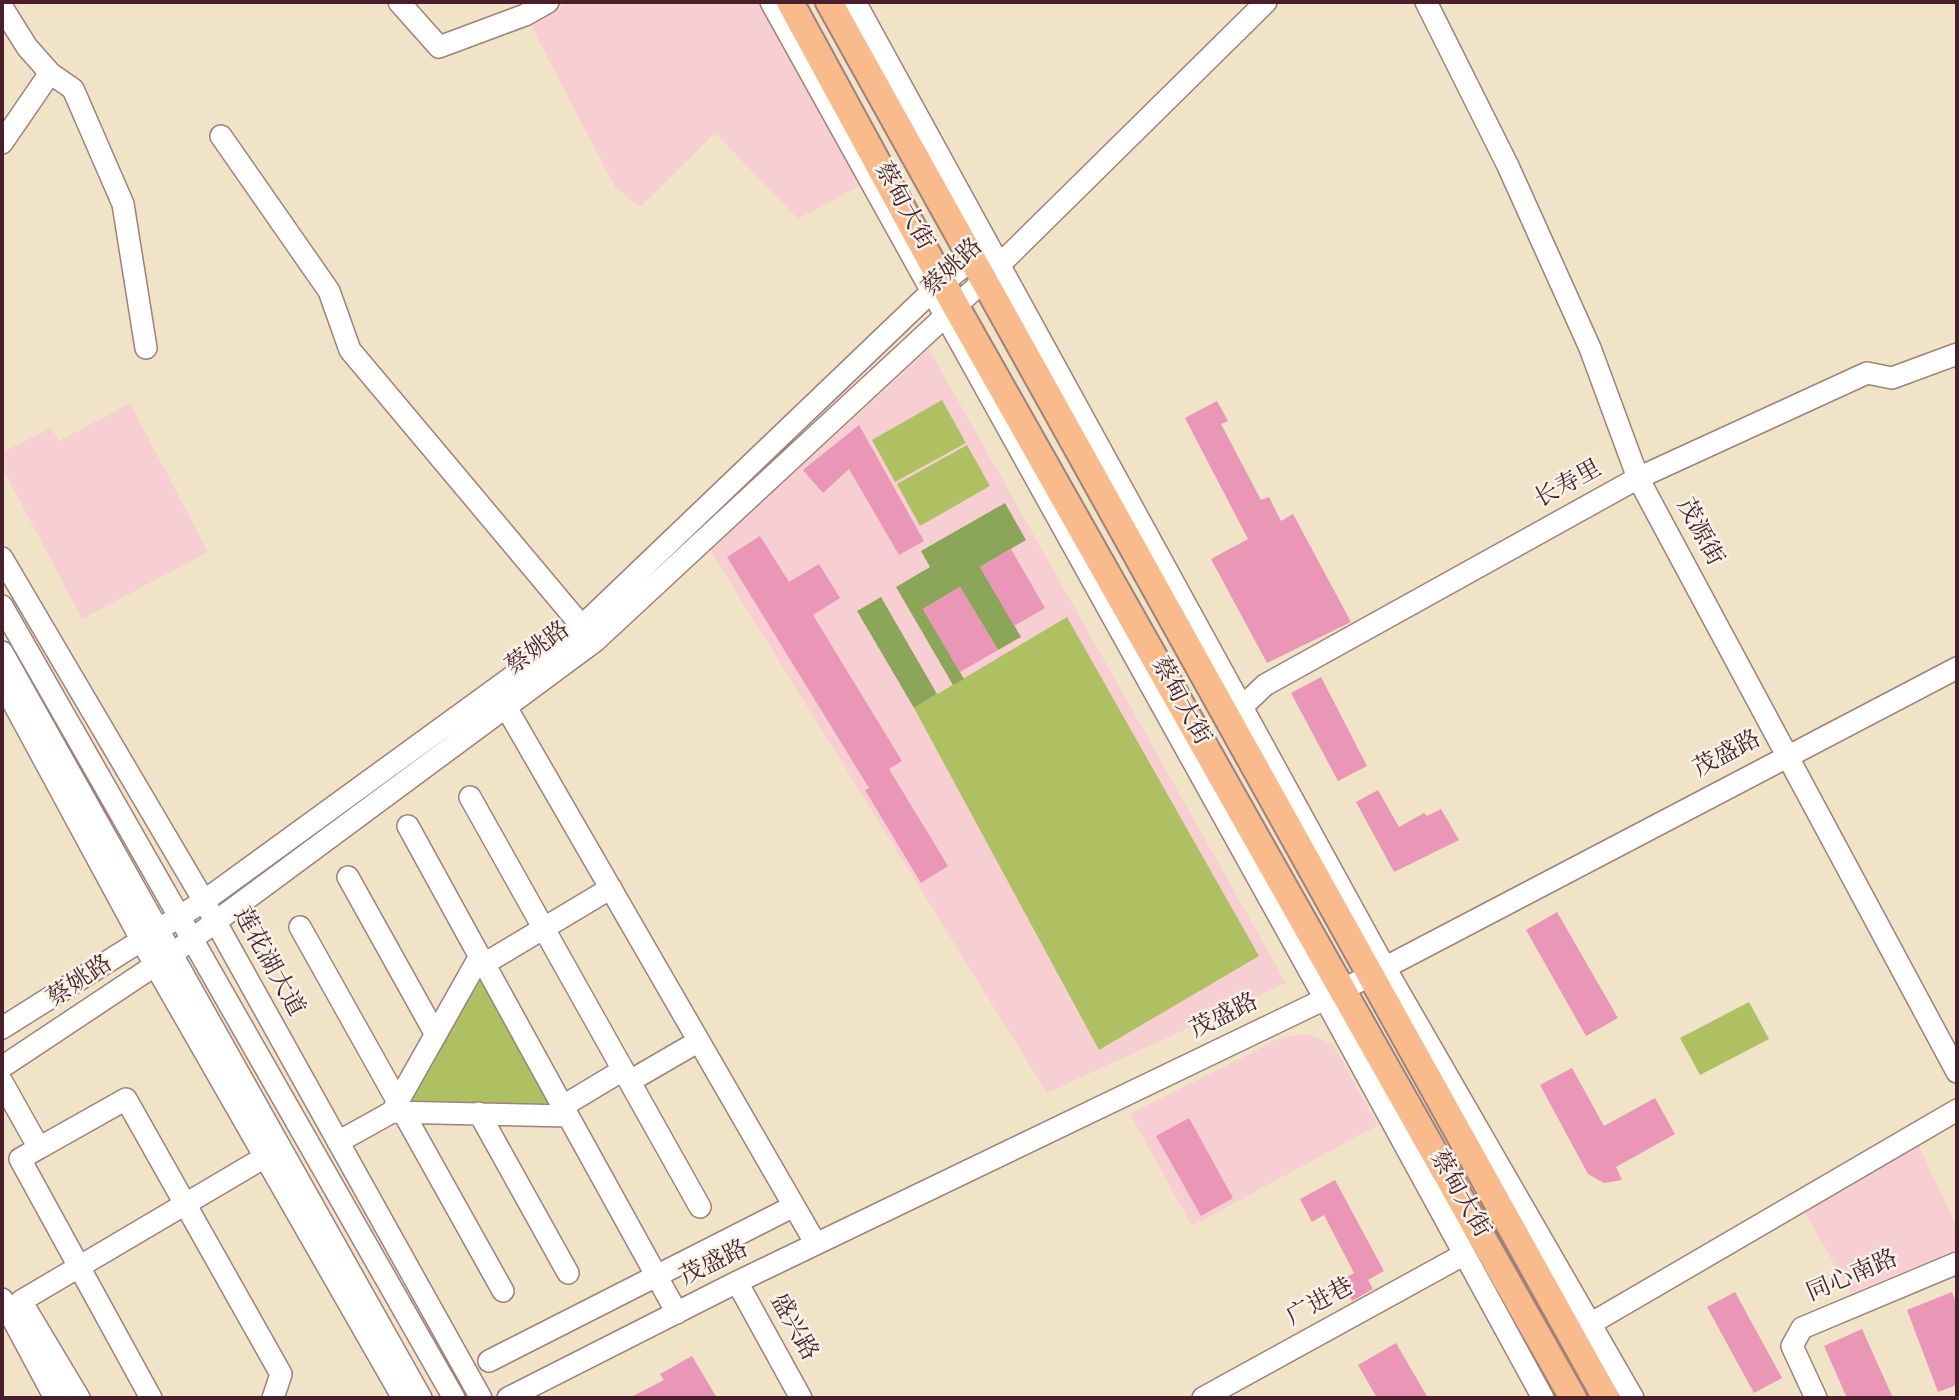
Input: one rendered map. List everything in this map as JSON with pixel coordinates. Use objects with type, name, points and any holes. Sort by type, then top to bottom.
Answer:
[{"type":"main road","name":"蔡甸大街","points":[[790,2],[943,299],[1333,994],[1573,1398]]},
{"type":"main road","name":"蔡甸大街","points":[[829,2],[985,262],[1235,710],[1579,1330],[1606,1398]]},
{"type":"street","points":[[400,2],[439,47],[525,15],[548,2]]},
{"type":"street","points":[[771,2],[943,299]]},
{"type":"street","points":[[855,2],[985,262]]},
{"type":"street","name":"蔡姚路","points":[[2,1067],[164,960],[502,698],[589,634],[943,299],[985,262],[1053,210],[1266,2]]},
{"type":"street","name":"茂源街","points":[[1426,2],[1508,166],[1585,336],[1638,478],[1957,1073]]},
{"type":"street","points":[[2,7],[26,47],[50,73],[73,89],[123,204],[146,348]]},
{"type":"street","points":[[2,143],[50,73]]},
{"type":"street","points":[[221,136],[329,291],[350,350],[589,634]]},
{"type":"street","name":"长寿里","points":[[1235,710],[1265,685],[1638,478],[1867,373],[1892,378],[1957,354]]},
{"type":"street","name":"莲花湖大道","points":[[2,558],[204,901],[481,1398]]},
{"type":"street","points":[[2,606],[454,1398]]},
{"type":"street","points":[[2,652],[265,1157],[403,1398]]},
{"type":"street","name":"茂盛路","points":[[508,1398],[816,1244],[1333,994],[1787,754],[1957,668]]},
{"type":"street","points":[[2,682],[151,936]]},
{"type":"street","points":[[502,698],[816,1244]]},
{"type":"street","name":"蔡姚路","points":[[2,1028],[179,918],[502,698]]},
{"type":"street","points":[[471,797],[700,1207]]},
{"type":"street","points":[[408,826],[677,1313]]},
{"type":"street","points":[[348,877],[436,1035]]},
{"type":"street","points":[[398,1108],[436,1035],[482,960],[544,928],[611,888]]},
{"type":"street","points":[[300,927],[398,1108],[503,1291]]},
{"type":"street","points":[[164,960],[421,1398]]},
{"type":"street","points":[[1333,994],[1463,1255],[1543,1398]]},
{"type":"street","points":[[338,1142],[398,1108],[479,1112],[565,1111],[627,1076],[699,1041]]},
{"type":"street","points":[[2,1082],[39,1148]]},
{"type":"street","points":[[151,1398],[20,1159],[126,1099],[281,1374],[273,1398]]},
{"type":"street","points":[[1633,1398],[1579,1330],[1957,1110]]},
{"type":"street","points":[[479,1112],[568,1273]]},
{"type":"street","points":[[79,1398],[21,1301],[265,1157]]},
{"type":"street","points":[[489,1361],[794,1206]]},
{"type":"street","name":"广进巷","points":[[1203,1398],[1463,1255]]},
{"type":"street","name":"同心南路","points":[[1816,1398],[1792,1346],[1802,1328],[1957,1264]]},
{"type":"street","name":"盛兴路","points":[[737,1283],[801,1398]]},
{"type":"street","points":[[2,1299],[55,1398]]},
{"type":"shaded area","points":[[568,2],[759,2],[859,186],[798,219],[715,133],[640,207],[615,187],[530,24]]},
{"type":"shaded area","points":[[929,349],[1286,983],[1047,1093],[710,550]]},
{"type":"shaded area","points":[[130,403],[208,552],[82,619],[2,467],[2,452],[51,428],[59,441]]},
{"type":"shaded area","points":[[1309,1034],[1333,1045],[1378,1125],[1192,1226],[1130,1114],[1282,1037]]},
{"type":"shaded area","points":[[1919,1146],[1957,1227],[1957,1251],[1851,1293],[1804,1212]]},
{"type":"green space","points":[[942,400],[966,443],[895,482],[872,440]]},
{"type":"green space","points":[[967,445],[990,486],[920,526],[897,484]]},
{"type":"green space","points":[[1005,503],[1026,540],[980,567],[1021,637],[998,650],[960,587],[923,609],[964,679],[953,685],[896,587],[930,567],[921,551]]},
{"type":"green space","points":[[881,597],[937,694],[914,708],[857,611]]},
{"type":"green space","points":[[1067,617],[1259,956],[1099,1050],[914,708]]},
{"type":"green space","points":[[483,976],[554,1105],[404,1104]]},
{"type":"green space","points":[[1749,1002],[1769,1039],[1700,1075],[1680,1038]]},
{"type":"building","points":[[1217,401],[1228,421],[1221,424],[1261,500],[1269,497],[1281,521],[1293,514],[1351,622],[1267,663],[1211,559],[1248,539],[1185,418]]},
{"type":"building","points":[[859,425],[924,541],[899,555],[849,469],[823,493],[803,470]]},
{"type":"building","points":[[760,536],[789,582],[819,564],[840,598],[813,615],[902,761],[889,769],[948,866],[921,883],[865,790],[869,788],[727,557]]},
{"type":"building","points":[[1011,549],[1045,608],[1014,626],[980,567]]},
{"type":"building","points":[[960,587],[998,650],[960,672],[923,609]]},
{"type":"building","points":[[1321,677],[1367,766],[1338,781],[1291,693]]},
{"type":"building","points":[[1378,790],[1399,827],[1424,813],[1427,816],[1441,809],[1459,840],[1394,872],[1356,802]]},
{"type":"building","points":[[1557,912],[1618,1018],[1586,1036],[1526,930]]},
{"type":"building","points":[[1572,1068],[1604,1126],[1655,1098],[1675,1134],[1616,1167],[1622,1180],[1604,1183],[1588,1174],[1540,1085]]},
{"type":"building","points":[[1189,1118],[1233,1198],[1201,1216],[1156,1136]]},
{"type":"building","points":[[1335,1180],[1384,1271],[1368,1280],[1373,1289],[1352,1301],[1340,1281],[1354,1273],[1324,1215],[1312,1222],[1300,1199]]},
{"type":"building","points":[[1735,1292],[1782,1378],[1754,1393],[1707,1307]]},
{"type":"building","points":[[1952,1292],[1957,1306],[1957,1385],[1938,1392],[1907,1310]]},
{"type":"building","points":[[1862,1329],[1893,1398],[1847,1398],[1824,1346]]},
{"type":"building","points":[[1396,1343],[1428,1398],[1377,1398],[1358,1365]]},
{"type":"building","points":[[692,1356],[717,1398],[629,1398],[664,1380],[660,1374]]}]
